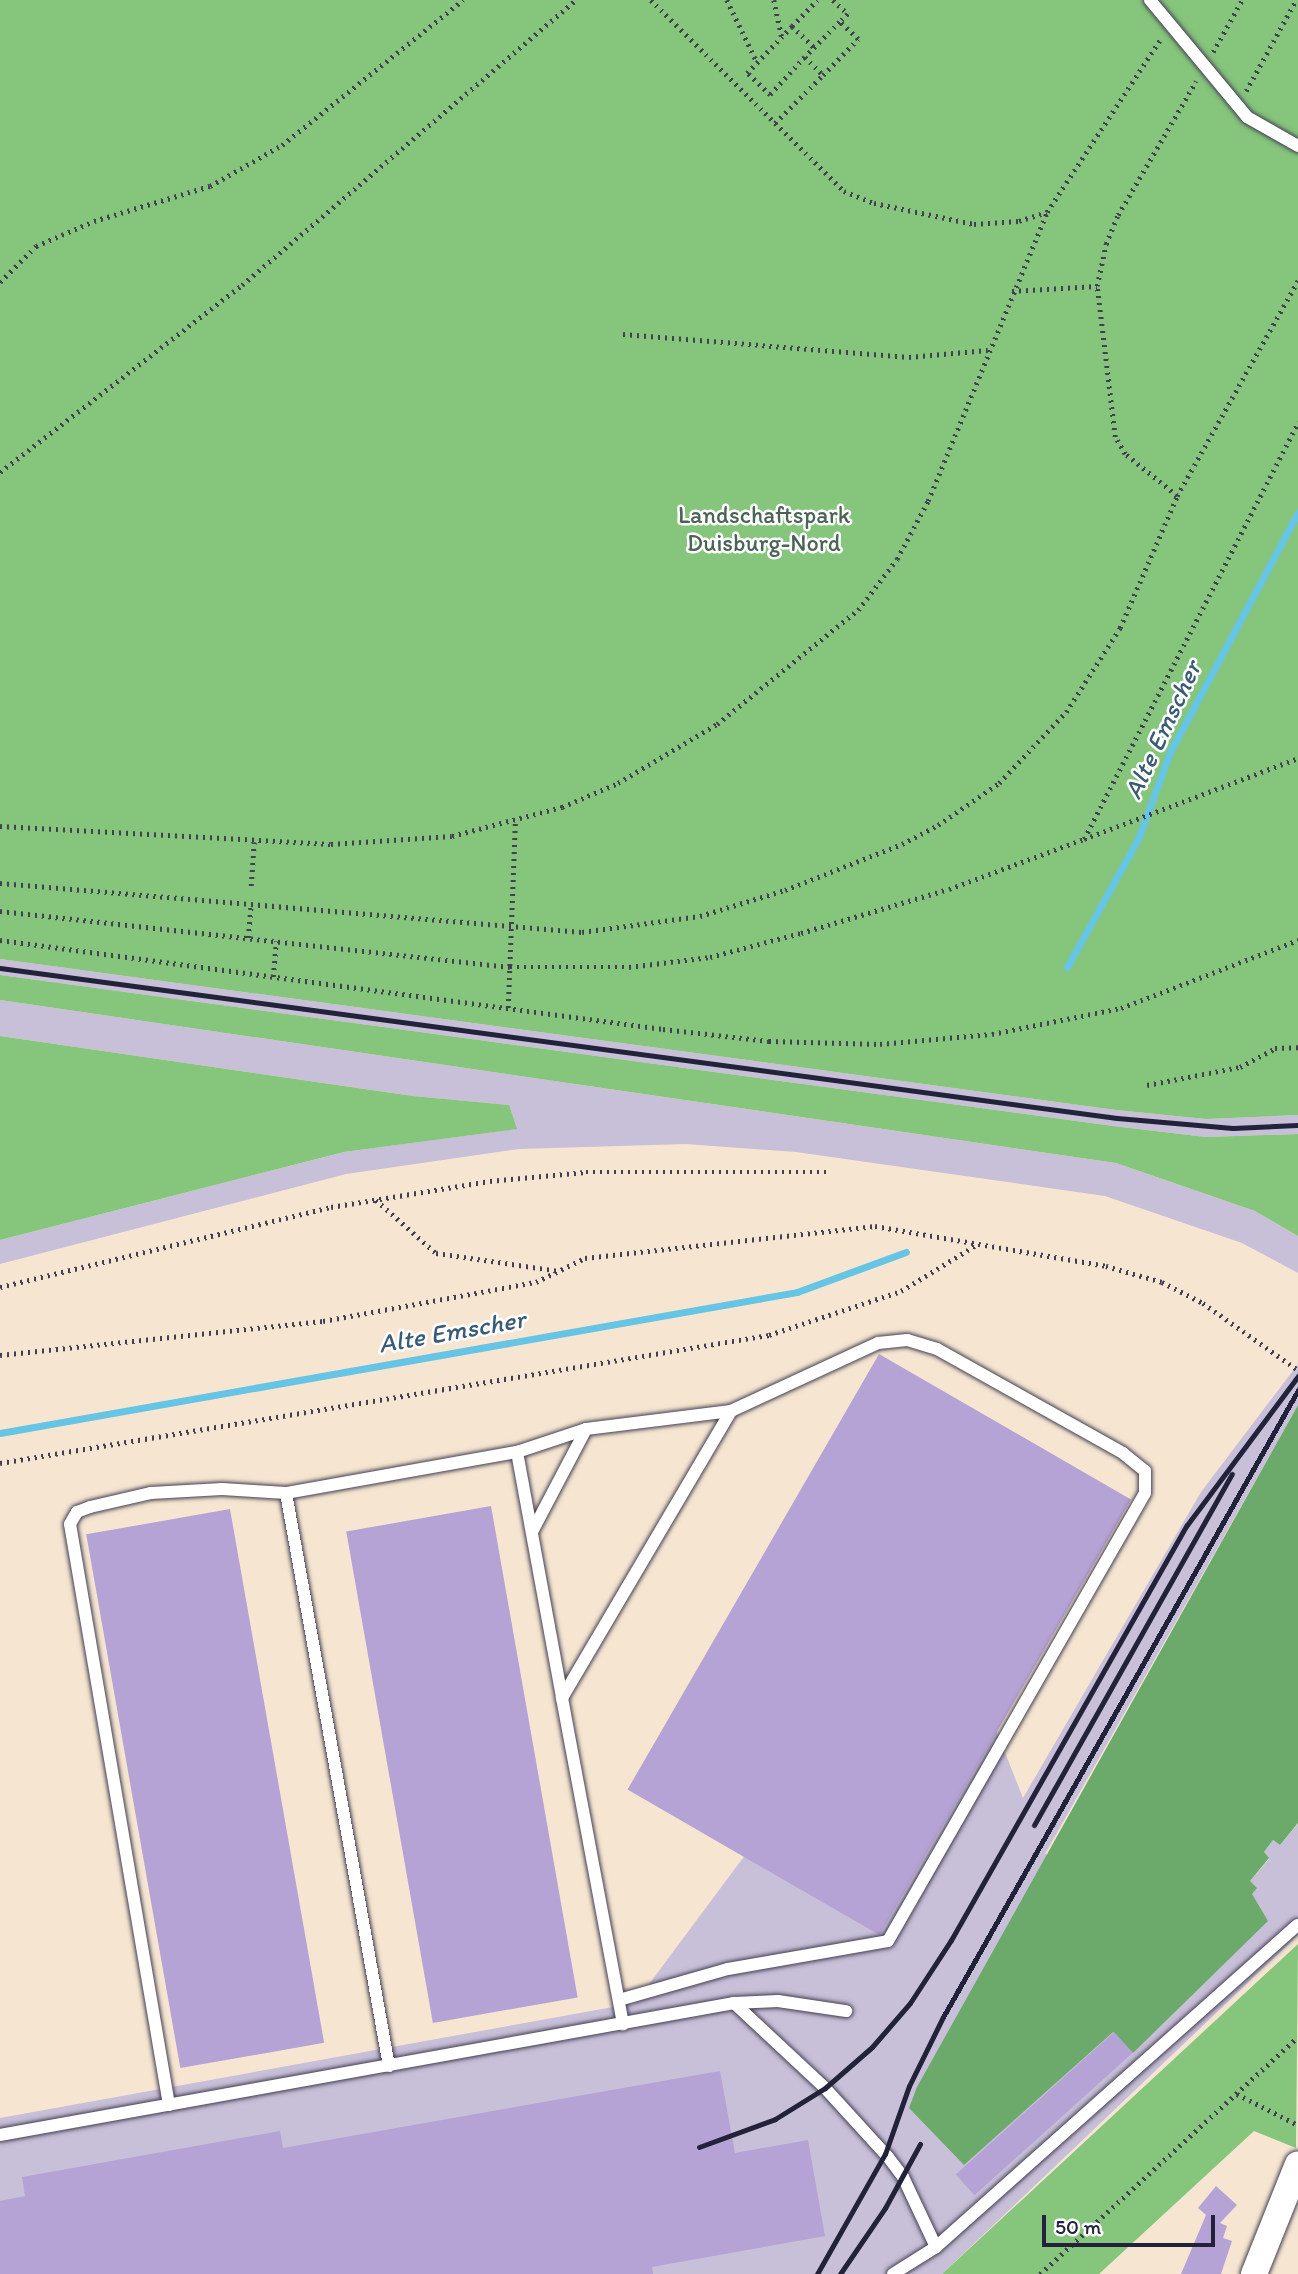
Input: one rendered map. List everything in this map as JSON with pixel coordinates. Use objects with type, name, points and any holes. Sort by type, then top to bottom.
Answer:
[{"type":"street","points":[[1254,2274],[1298,2164]]},
{"type":"lane","points":[[1150,0],[1172,22],[1237,107],[1298,146]]},
{"type":"lane","points":[[169,2105],[70,1524],[77,1512],[151,1493],[222,1489],[286,1493],[517,1452],[586,1429],[731,1411],[878,1343],[907,1340],[937,1349],[1123,1452],[1144,1471],[1146,1493],[888,1941],[727,1969],[619,2000]]},
{"type":"lane","points":[[562,1698],[731,1411]]},
{"type":"lane","points":[[532,1532],[586,1429]]},
{"type":"lane","points":[[517,1452],[623,2024]]},
{"type":"lane","points":[[286,1493],[389,2066]]},
{"type":"lane","points":[[893,2274],[936,2247],[1298,1925]]},
{"type":"lane","points":[[0,2135],[734,2003],[778,2001],[846,2011]]},
{"type":"lane","points":[[734,2003],[863,2127],[903,2177],[936,2247]]},
{"type":"path","points":[[0,282],[36,246],[94,221],[210,186],[282,145],[463,0]]},
{"type":"path","points":[[0,472],[242,285],[576,0]]},
{"type":"path","points":[[651,0],[844,191],[874,203],[974,224],[1019,221],[1048,212]]},
{"type":"path","points":[[727,0],[758,62]]},
{"type":"path","points":[[774,0],[782,37]]},
{"type":"path","points":[[817,0],[747,73],[770,95],[848,14],[833,0]]},
{"type":"path","points":[[1177,496],[1134,462],[1115,438],[1097,286],[1106,244],[1118,215],[1242,0]]},
{"type":"path","points":[[1237,107],[1296,0]]},
{"type":"path","points":[[775,123],[858,39],[840,22]]},
{"type":"path","points":[[0,826],[254,842],[393,843],[515,823],[618,783],[717,724],[858,610],[897,559],[928,501],[1012,291],[1048,212],[1172,22]]},
{"type":"path","points":[[792,26],[815,48]]},
{"type":"path","points":[[805,57],[823,75]]},
{"type":"path","points":[[0,883],[512,929],[617,931],[700,916],[847,867],[939,825],[999,783],[1066,712],[1119,628],[1177,496],[1298,280]]},
{"type":"path","points":[[1012,291],[1097,286]]},
{"type":"path","points":[[623,334],[909,357],[988,350]]},
{"type":"path","points":[[1084,839],[1298,422]]},
{"type":"path","points":[[0,911],[510,967],[629,968],[710,957],[948,889],[1124,826],[1298,758]]},
{"type":"path","points":[[508,1008],[515,823]]},
{"type":"path","points":[[251,886],[254,842]]},
{"type":"path","points":[[248,938],[251,906]]},
{"type":"path","points":[[0,940],[769,1041],[880,1044],[992,1034],[1121,1007],[1298,940]]},
{"type":"path","points":[[273,977],[276,941]]},
{"type":"path","points":[[1147,1085],[1240,1067],[1275,1048],[1298,1047]]},
{"type":"path","points":[[0,1287],[243,1226],[376,1199],[490,1181],[586,1172],[825,1172]]},
{"type":"path","points":[[376,1199],[436,1253],[560,1271]]},
{"type":"path","points":[[0,1355],[323,1321],[474,1297],[536,1282],[585,1258],[875,1226],[1106,1266],[1162,1282],[1203,1303],[1298,1370]]},
{"type":"path","points":[[0,1463],[769,1335],[901,1291],[977,1245]]},
{"type":"path","points":[[1040,2274],[1298,2038]]},
{"type":"path","points":[[1237,2094],[1298,2125]]},
{"type":"shaded area","points":[[0,959],[1116,1110],[1206,1119],[1298,1115],[1298,1134],[1206,1137],[1113,1126],[0,975]]},
{"type":"shaded area","points":[[0,1000],[1116,1163],[1255,1211],[1298,1236],[1298,1273],[1242,1243],[1105,1196],[796,1152],[686,1144],[519,1149],[346,1174],[0,1264],[0,1240],[344,1152],[516,1129],[508,1105],[413,1096],[0,1036]]},
{"type":"shaded area","points":[[1298,1364],[1298,1405],[1045,1854],[1250,1881],[1269,1859],[1264,1852],[1273,1840],[1280,1845],[1298,1824],[1298,1935],[942,2274],[0,2274],[0,2118],[635,2003],[757,1839],[985,1702],[1023,1798],[1201,1492]]},
{"type":"green space","name":"Landschaftspark Duisburg-Nord","points":[[0,0],[1298,0],[1298,1115],[1206,1119],[1116,1110],[0,959]]},
{"type":"green space","points":[[0,975],[1113,1126],[1206,1137],[1298,1134],[1298,1236],[1255,1211],[1116,1163],[0,1000]]},
{"type":"green space","points":[[0,1036],[413,1096],[509,1105],[517,1129],[344,1152],[0,1240]]},
{"type":"green space","points":[[1298,1405],[1298,1823],[1280,1845],[1273,1840],[1264,1852],[1269,1858],[1250,1881],[1257,1888],[1252,1894],[1268,1921],[1133,2053],[1113,2032],[964,2165],[909,2108],[917,2087]]},
{"type":"green space","points":[[1298,1944],[1296,2148],[1254,2131],[1099,2274],[942,2274]]},
{"type":"building","points":[[879,1354],[1131,1500],[880,1935],[628,1790]]},
{"type":"building","points":[[491,1506],[578,1997],[433,2023],[346,1532]]},
{"type":"building","points":[[230,1509],[324,2043],[180,2068],[86,1534]]},
{"type":"building","points":[[1114,2032],[1133,2053],[974,2195],[956,2175]]},
{"type":"building","points":[[720,2071],[735,2153],[808,2140],[825,2236],[652,2267],[653,2274],[0,2274],[0,2201],[25,2196],[22,2177],[280,2131],[283,2148]]},
{"type":"building","points":[[1216,2186],[1237,2205],[1220,2223],[1227,2226],[1223,2238],[1232,2241],[1221,2274],[1181,2274],[1206,2215],[1198,2208]]},
{"type":"waterway","name":"Alte Emscher","points":[[1067,967],[1138,839],[1170,752],[1298,512]]},
{"type":"waterway","name":"Alte Emscher","points":[[0,1433],[797,1292],[906,1252]]},
{"type":"railway","points":[[0,968],[1117,1118],[1233,1128],[1298,1125]]},
{"type":"railway","points":[[699,2147],[775,2119],[825,2088],[872,2047],[910,2003],[951,1940],[1187,1525],[1298,1376]]},
{"type":"railway","points":[[817,2274],[885,2154],[909,2086],[943,2017],[1298,1390]]},
{"type":"railway","points":[[1034,1825],[1232,1474]]},
{"type":"railway","points":[[840,2274],[885,2208],[920,2144]]}]
